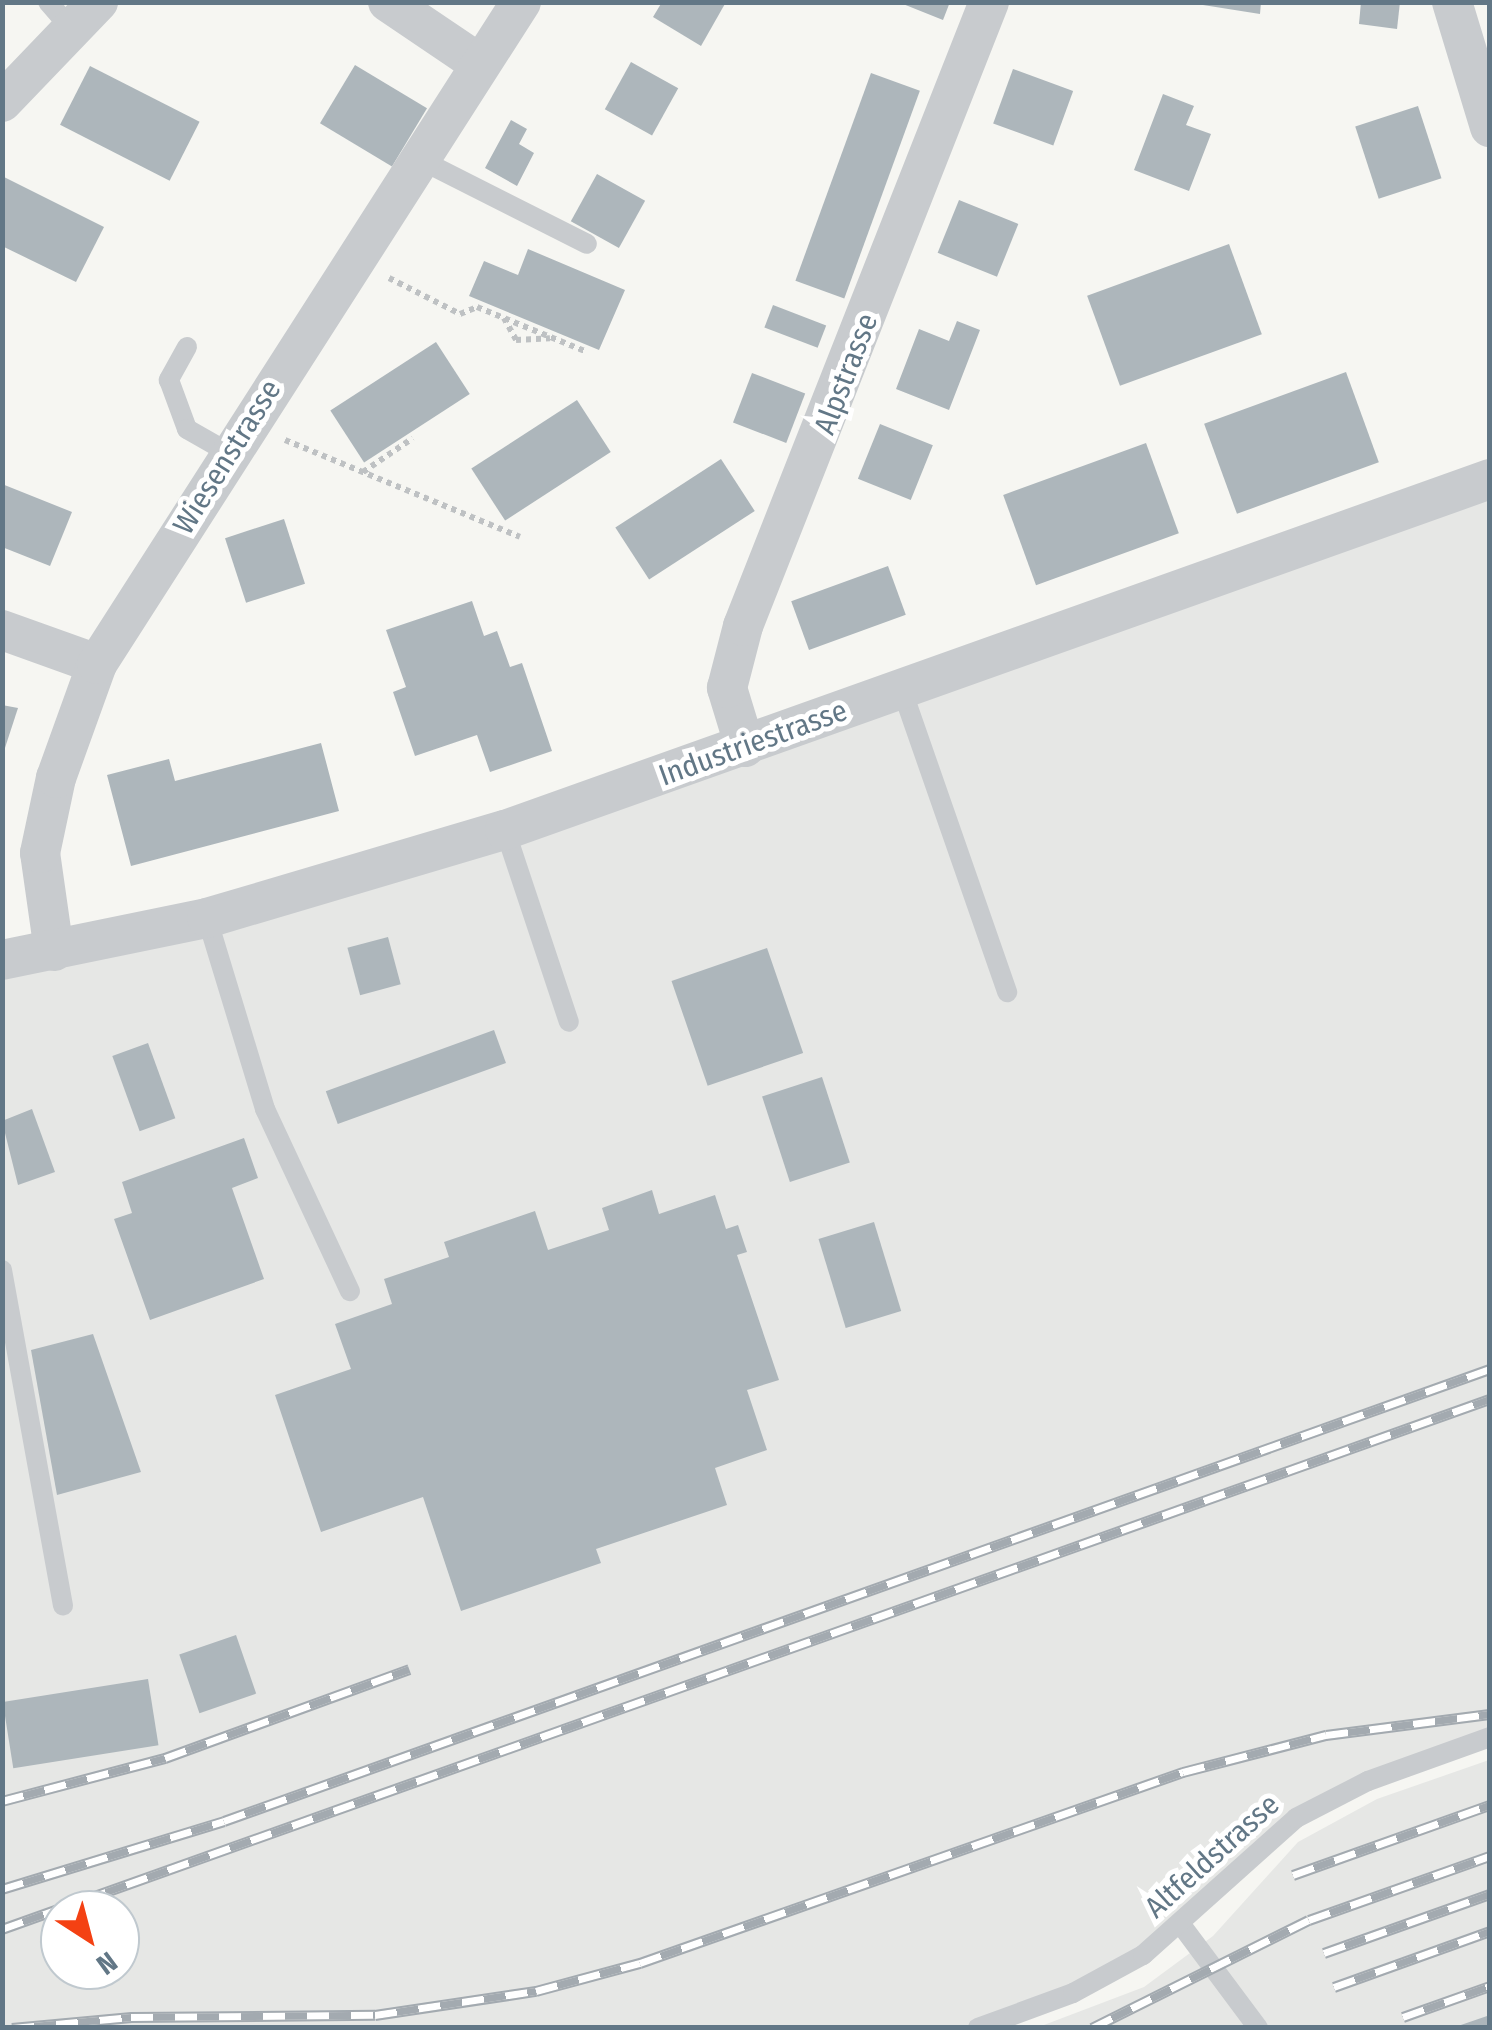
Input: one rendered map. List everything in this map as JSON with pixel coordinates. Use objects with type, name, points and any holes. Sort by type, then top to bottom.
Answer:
[{"type":"street","points":[[388,2],[480,64]]},
{"type":"street","name":"Wiesenstrasse","points":[[54,952],[40,853],[61,760],[97,664],[521,2]]},
{"type":"street","name":"Alpstrasse","points":[[745,747],[726,688],[742,626],[989,2]]},
{"type":"street","points":[[1452,2],[1490,128]]},
{"type":"street","points":[[2,102],[72,11]]},
{"type":"street","name":"Industriestrasse","points":[[2,960],[207,918],[505,830],[1490,479]]},
{"type":"street","points":[[2,630],[97,664]]},
{"type":"lane","points":[[419,159],[588,244]]},
{"type":"lane","points":[[188,346],[169,380],[187,429],[229,453]]},
{"type":"lane","points":[[902,690],[1007,992]]},
{"type":"lane","points":[[505,830],[569,1022]]},
{"type":"lane","points":[[207,918],[265,1109],[350,1291]]},
{"type":"lane","points":[[2,1270],[63,1605]]},
{"type":"lane","name":"Altfeldstrasse","points":[[978,2028],[1073,1993],[1182,1926],[1296,1818],[1368,1780],[1490,1737]]},
{"type":"lane","points":[[1182,1926],[1258,2028]]},
{"type":"path","points":[[385,276],[460,314],[476,308],[586,352]]},
{"type":"path","points":[[504,318],[516,340],[551,338]]},
{"type":"path","points":[[266,431],[520,537]]},
{"type":"path","points":[[362,472],[413,438]]},
{"type":"shaded area","points":[[1489,479],[1489,1737],[1296,1818],[1143,1955],[978,2027],[3,2027],[2,958],[505,830]]},
{"type":"shaded area","points":[[1489,1760],[1489,2027],[1036,2028],[1144,1987],[1213,1936],[1298,1842],[1377,1799]]},
{"type":"building","points":[[662,2],[726,2],[701,46],[653,17]]},
{"type":"building","points":[[898,2],[950,2],[943,20]]},
{"type":"building","points":[[1184,2],[1261,2],[1260,14]]},
{"type":"building","points":[[1361,2],[1400,2],[1397,29],[1359,24]]},
{"type":"building","points":[[631,62],[678,88],[652,135],[605,109]]},
{"type":"building","points":[[355,65],[427,108],[392,167],[320,123]]},
{"type":"building","points":[[90,66],[200,122],[170,181],[60,125]]},
{"type":"building","points":[[1013,69],[1073,91],[1053,145],[993,124]]},
{"type":"building","points":[[871,73],[920,91],[844,298],[795,281]]},
{"type":"building","points":[[1163,94],[1194,106],[1186,125],[1211,134],[1189,191],[1134,170]]},
{"type":"building","points":[[1418,106],[1441,178],[1379,199],[1355,126]]},
{"type":"building","points":[[511,120],[527,129],[519,144],[534,153],[517,186],[485,168]]},
{"type":"building","points":[[597,174],[645,201],[619,248],[571,221]]},
{"type":"building","points":[[2,176],[104,227],[76,282],[2,246]]},
{"type":"building","points":[[959,200],[1018,224],[997,277],[938,253]]},
{"type":"building","points":[[1229,244],[1262,334],[1120,386],[1087,296]]},
{"type":"building","points":[[528,249],[625,290],[599,350],[469,296],[484,261],[518,275]]},
{"type":"building","points":[[773,305],[826,325],[818,348],[764,327]]},
{"type":"building","points":[[957,321],[980,330],[949,410],[896,389],[919,329],[949,341]]},
{"type":"building","points":[[436,342],[470,394],[364,463],[330,411]]},
{"type":"building","points":[[1346,372],[1379,462],[1237,514],[1204,424]]},
{"type":"building","points":[[752,373],[805,393],[786,443],[733,422]]},
{"type":"building","points":[[577,400],[611,452],[505,521],[471,469]]},
{"type":"building","points":[[880,424],[933,445],[911,500],[858,479]]},
{"type":"building","points":[[1146,443],[1179,533],[1036,585],[1003,495]]},
{"type":"building","points":[[721,459],[755,511],[649,580],[615,528]]},
{"type":"building","points":[[2,484],[72,512],[50,566],[2,547]]},
{"type":"building","points":[[284,519],[305,584],[246,603],[225,538]]},
{"type":"building","points":[[888,566],[906,615],[809,650],[791,601]]},
{"type":"building","points":[[472,601],[484,636],[497,631],[510,667],[522,663],[552,751],[490,772],[477,735],[415,756],[393,692],[406,687],[386,630]]},
{"type":"building","points":[[2,705],[18,708],[3,754],[2,754]]},
{"type":"building","points":[[321,743],[339,811],[131,866],[107,775],[169,759],[175,781]]},
{"type":"building","points":[[388,937],[401,984],[360,995],[347,948]]},
{"type":"building","points":[[767,948],[803,1053],[708,1086],[672,981]]},
{"type":"building","points":[[494,1030],[506,1063],[338,1124],[326,1091]]},
{"type":"building","points":[[148,1043],[175,1118],[140,1131],[112,1056]]},
{"type":"building","points":[[822,1077],[850,1163],[790,1182],[762,1096]]},
{"type":"building","points":[[32,1109],[55,1172],[18,1185],[2,1121]]},
{"type":"building","points":[[244,1138],[258,1178],[232,1188],[264,1279],[150,1320],[114,1219],[132,1213],[122,1182]]},
{"type":"building","points":[[652,1190],[659,1214],[715,1195],[726,1229],[738,1225],[747,1252],[737,1255],[779,1380],[747,1390],[767,1450],[715,1468],[727,1505],[596,1549],[601,1563],[461,1611],[423,1497],[321,1532],[275,1395],[351,1369],[335,1324],[392,1304],[384,1279],[449,1257],[444,1242],[535,1211],[548,1250],[609,1230],[602,1208]]},
{"type":"building","points":[[874,1222],[901,1311],[846,1328],[819,1239]]},
{"type":"building","points":[[93,1334],[141,1472],[57,1495],[31,1350]]},
{"type":"building","points":[[236,1635],[256,1694],[199,1713],[179,1655]]},
{"type":"building","points":[[148,1679],[158,1745],[13,1768],[3,1702]]},
{"type":"building","points":[[1490,2015],[1490,2028],[1455,2028],[1455,2027]]},
{"type":"railway","points":[[2,1889],[224,1821],[1490,1369]]},
{"type":"railway","points":[[2,1929],[1490,1399]]},
{"type":"railway","points":[[2,1801],[165,1758],[409,1669]]},
{"type":"railway","points":[[12,2028],[131,2017],[375,2015],[536,1991],[640,1963],[1183,1772],[1326,1735],[1490,1714]]},
{"type":"railway","points":[[1293,1875],[1490,1805]]},
{"type":"railway","points":[[1092,2028],[1309,1920],[1490,1856]]},
{"type":"railway","points":[[1324,1953],[1490,1894]]},
{"type":"railway","points":[[1334,1987],[1490,1931]]},
{"type":"railway","points":[[1403,2017],[1490,1986]]}]
